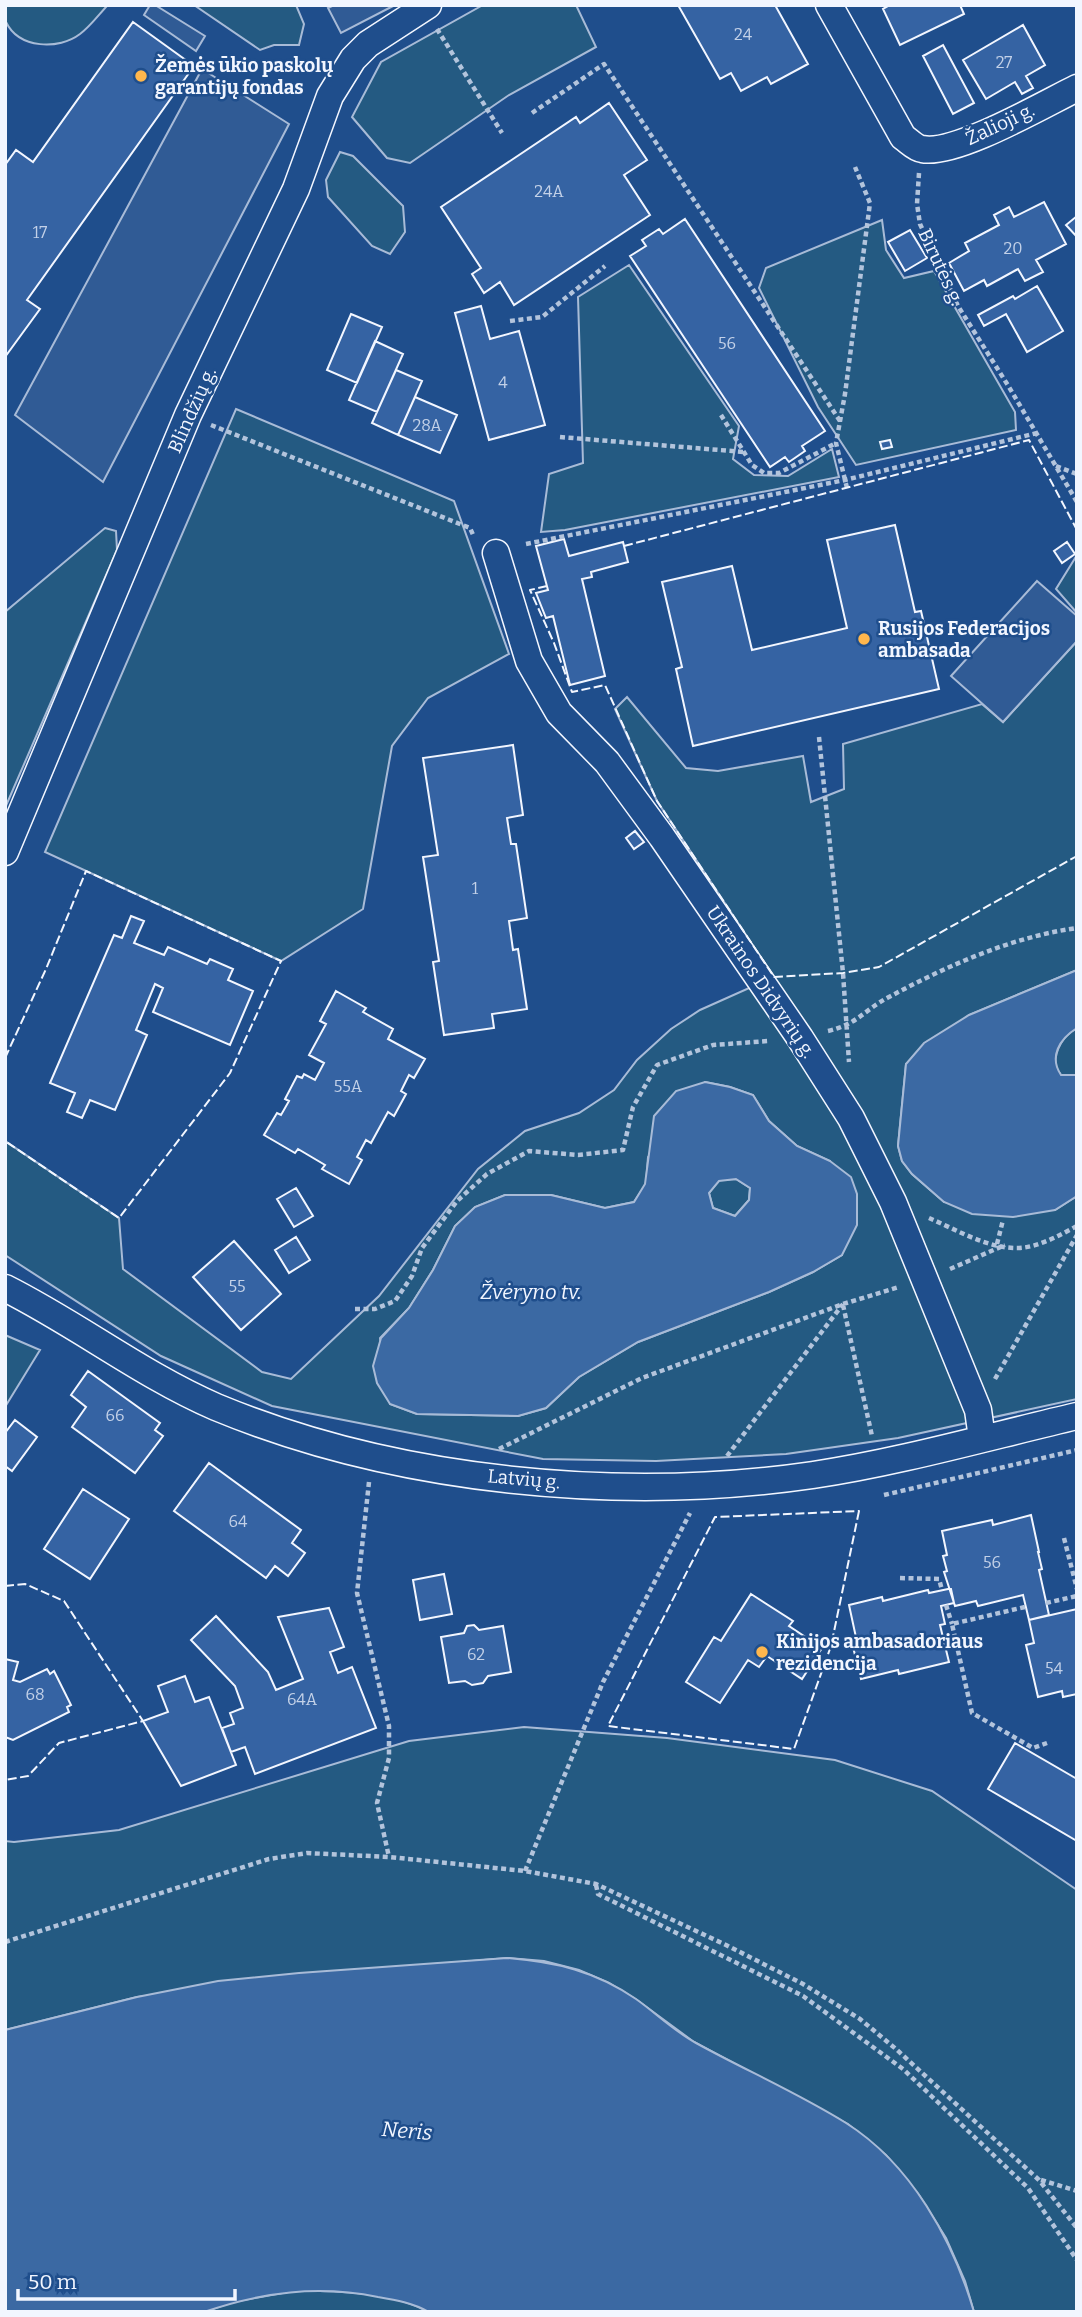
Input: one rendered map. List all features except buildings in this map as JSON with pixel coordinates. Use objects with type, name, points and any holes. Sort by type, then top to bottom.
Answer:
[{"type":"street","points":[[829,5],[904,137],[920,149]]},
{"type":"street","name":"Blindžių g.","points":[[5,852],[188,415],[296,189],[330,96],[353,59],[368,44],[426,7]]},
{"type":"street","name":"Žalioji g.","points":[[920,149],[943,148],[971,139],[1077,88]]},
{"type":"street","name":"Ukrainos Didvyrių g.","points":[[496,552],[529,660],[559,713],[607,762],[662,837],[800,1038],[851,1118],[893,1202],[925,1279],[978,1410],[982,1438]]},
{"type":"street","name":"Latvių g.","points":[[5,1288],[37,1304],[174,1386],[263,1425],[371,1457],[450,1471],[540,1482],[704,1486],[815,1475],[1077,1416]]},
{"type":"path","points":[[426,7],[502,133]]},
{"type":"path","points":[[532,113],[604,64],[840,421]]},
{"type":"path","name":"Birutės g.","points":[[920,149],[917,204],[920,224],[958,306],[1077,502]]},
{"type":"path","points":[[846,488],[836,443],[870,202],[855,167]]},
{"type":"path","points":[[510,321],[542,317],[605,267]]},
{"type":"path","points":[[188,415],[470,528],[484,558],[496,552]]},
{"type":"path","points":[[721,415],[752,465],[764,473],[779,473],[836,443]]},
{"type":"path","points":[[526,544],[845,480],[1037,433]]},
{"type":"path","points":[[560,437],[744,452]]},
{"type":"path","points":[[1055,466],[1077,474]]},
{"type":"path","points":[[819,737],[849,1066]]},
{"type":"path","points":[[355,1309],[375,1309],[394,1301],[412,1276],[422,1248],[457,1201],[486,1174],[528,1151],[578,1155],[622,1150],[634,1107],[657,1065],[713,1045],[800,1038],[847,1027],[886,998],[977,956],[1045,932],[1077,928]]},
{"type":"path","points":[[893,1202],[980,1240],[1020,1248],[1053,1239],[1077,1226]]},
{"type":"path","points":[[997,1244],[1003,1220]]},
{"type":"path","points":[[978,1410],[1077,1235]]},
{"type":"path","points":[[494,1452],[642,1378],[843,1304],[925,1279],[1005,1245]]},
{"type":"path","points":[[843,1304],[878,1462]]},
{"type":"path","points":[[525,1871],[603,1682],[704,1486],[843,1304]]},
{"type":"path","points":[[884,1495],[1077,1450]]},
{"type":"path","points":[[371,1457],[357,1593],[389,1726],[389,1758],[377,1803],[389,1857]]},
{"type":"path","points":[[1065,1538],[1077,1589]]},
{"type":"path","points":[[900,1578],[939,1579],[942,1590]]},
{"type":"path","points":[[1046,1603],[1077,1596]]},
{"type":"path","points":[[946,1605],[972,1713],[1033,1748],[1047,1742]]},
{"type":"path","points":[[952,1624],[1026,1607]]},
{"type":"path","points":[[5,1942],[269,1859],[307,1853],[389,1857],[525,1871],[596,1884],[803,1984],[860,2020],[896,2049],[1039,2180],[1077,2228]]},
{"type":"path","points":[[596,1884],[598,1894],[803,1996],[903,2069],[1028,2188],[1077,2260]]},
{"type":"path","points":[[1039,2180],[1077,2191]]},
{"type":"shaded area","points":[[5,5],[108,5],[80,34],[61,43],[40,44],[20,38],[12,31],[5,20]]},
{"type":"shaded area","points":[[150,5],[155,5],[205,36],[196,51],[144,15]]},
{"type":"shaded area","points":[[194,5],[296,5],[304,24],[299,45],[274,45],[260,50]]},
{"type":"shaded area","points":[[334,5],[395,5],[341,33],[328,8]]},
{"type":"shaded area","points":[[483,5],[576,5],[596,47],[509,95],[410,163],[387,158],[352,117],[381,62]]},
{"type":"shaded area","points":[[202,69],[289,124],[103,482],[15,415]]},
{"type":"shaded area","points":[[340,152],[353,156],[403,206],[405,232],[390,254],[372,246],[328,197],[326,180]]},
{"type":"shaded area","points":[[882,220],[886,250],[904,278],[934,271],[1015,412],[1016,430],[856,465],[818,407],[759,288],[766,268]]},
{"type":"shaded area","points":[[629,265],[739,426],[733,459],[754,475],[788,476],[832,449],[839,477],[565,530],[541,532],[549,474],[583,463],[578,297]]},
{"type":"shaded area","points":[[236,409],[454,501],[509,654],[428,698],[392,746],[363,909],[281,961],[45,852]]},
{"type":"shaded area","points":[[105,528],[116,531],[117,550],[5,808],[5,612]]},
{"type":"shaded area","points":[[1077,555],[1077,613],[1056,589]]},
{"type":"shaded area","points":[[1037,581],[1077,616],[1077,641],[1003,722],[951,676]]},
{"type":"shaded area","points":[[1077,641],[1077,970],[969,1015],[906,1064],[898,1146],[902,1161],[912,1174],[944,1202],[1055,1210],[1077,1196],[1077,1399],[898,1438],[786,1454],[656,1461],[543,1459],[272,1406],[161,1356],[5,1255],[5,1141],[119,1218],[123,1269],[262,1372],[291,1379],[379,1296],[478,1169],[525,1131],[579,1113],[614,1090],[637,1060],[671,1029],[700,1010],[774,977],[657,801],[615,709],[627,697],[686,768],[718,771],[803,756],[811,802],[844,789],[843,744],[982,704],[1003,722]],"holes":[[[705,1082],[753,1095],[769,1121],[797,1146],[830,1161],[842,1255],[769,1292],[638,1342],[579,1377],[546,1408],[518,1416],[417,1414],[390,1404],[380,1338],[409,1308],[433,1270],[455,1226],[475,1207],[505,1195],[551,1195],[605,1208],[634,1202],[646,1184],[648,1157]]]},
{"type":"shaded area","points":[[1077,1028],[1077,1075],[1061,1075],[1055,1066],[1056,1054],[1063,1039]]},
{"type":"shaded area","points":[[736,1179],[750,1188],[749,1200],[735,1216],[713,1208],[709,1193],[719,1180]]},
{"type":"shaded area","points":[[5,1335],[40,1350],[5,1407]]},
{"type":"shaded area","points":[[524,1727],[667,1738],[835,1760],[932,1791],[1077,1890],[1077,2312],[974,2312],[965,2281],[946,2238],[919,2195],[886,2155],[848,2124],[694,2042],[637,2000],[609,1983],[579,1970],[544,1961],[507,1958],[365,1970],[137,1997],[5,2030],[5,1841],[119,1830],[409,1741]]},
{"type":"shaded area","points":[[299,2290],[382,2296],[429,2312],[204,2312],[233,2302]]},
{"type":"water","points":[[1077,970],[1077,1028],[1061,1043],[1056,1062],[1061,1075],[1077,1075],[1077,1196],[1055,1210],[1013,1217],[972,1214],[944,1202],[912,1174],[902,1161],[898,1146],[906,1064],[924,1043],[969,1015]]},
{"type":"water","name":"Žvėryno tv.","points":[[705,1082],[753,1095],[769,1121],[797,1146],[830,1161],[851,1177],[857,1194],[857,1225],[842,1255],[769,1292],[638,1342],[579,1377],[546,1408],[518,1416],[417,1414],[390,1404],[377,1383],[373,1366],[381,1338],[409,1308],[433,1270],[455,1226],[475,1207],[505,1195],[551,1195],[605,1208],[634,1202],[645,1184],[654,1116],[676,1091]],"holes":[[[736,1179],[750,1188],[749,1200],[735,1216],[713,1208],[709,1193],[719,1181]]]},
{"type":"water","name":"Neris","points":[[507,1958],[575,1969],[621,1989],[688,2038],[828,2112],[869,2140],[910,2182],[926,2206],[954,2258],[974,2312],[429,2312],[411,2304],[385,2298],[356,2293],[312,2291],[269,2295],[204,2312],[5,2312],[5,2030],[137,1997],[218,1981]]},
{"type":"fence","points":[[624,546],[1029,440],[1077,530]]},
{"type":"fence","points":[[547,586],[530,590],[572,692],[605,685],[657,801],[774,977],[843,973],[879,967],[1077,856]]},
{"type":"fence","points":[[5,1058],[46,969],[86,871],[281,961],[230,1073],[119,1218],[5,1141]]},
{"type":"fence","points":[[859,1511],[831,1646],[794,1749],[608,1726],[715,1517],[859,1511]]},
{"type":"fence","points":[[5,1586],[25,1584],[64,1601],[143,1721],[59,1743],[28,1776],[5,1780]]},
{"type":"place","name":"Žemės ūkio paskolų garantijų fondas","points":[[141,76]]},
{"type":"place","name":"Rusijos Federacijos ambasada","points":[[864,639]]},
{"type":"place","name":"Kinijos ambasadoriaus rezidencija","points":[[762,1652]]}]
